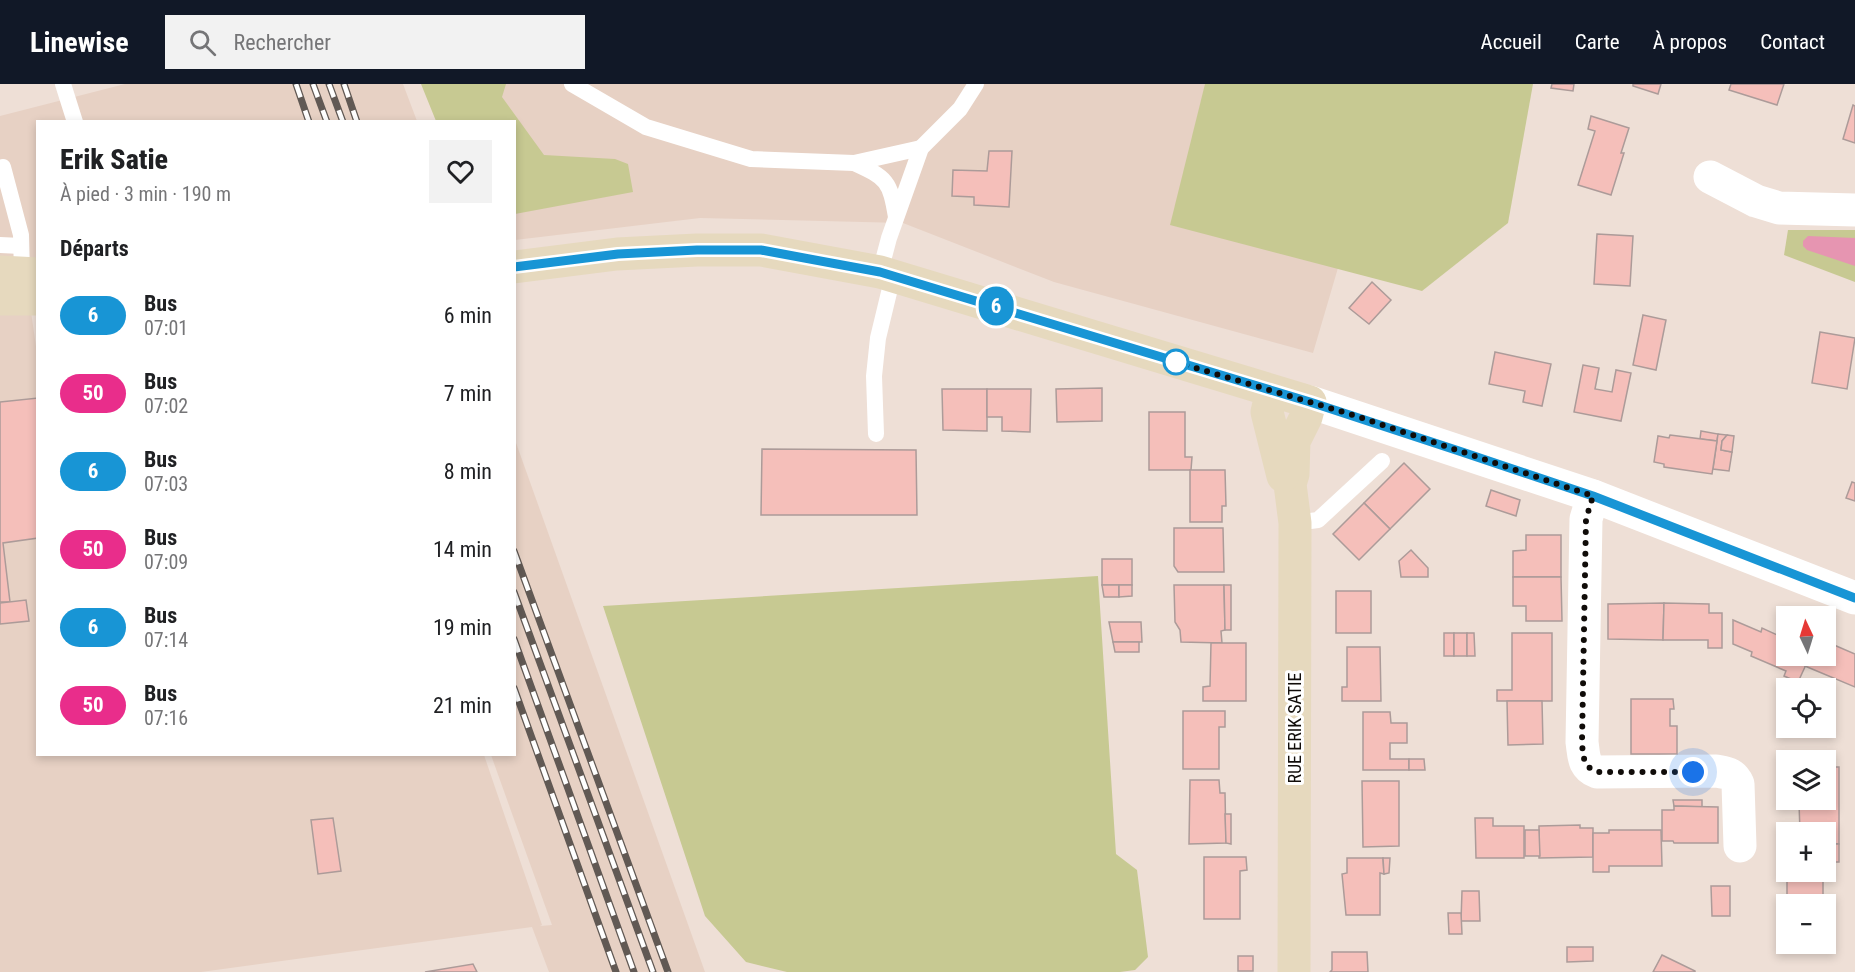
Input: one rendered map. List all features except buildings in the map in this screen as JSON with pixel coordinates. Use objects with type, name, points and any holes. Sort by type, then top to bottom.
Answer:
[{"type":"street","points":[[1710,177],[1755,201],[1779,208],[1855,210]]},
{"type":"street","points":[[516,267],[618,254],[761,250],[886,274],[1310,402],[1593,496],[1855,598]]},
{"type":"street","points":[[0,300],[20,275]]},
{"type":"street","name":"RUE ERIK SATIE","points":[[1272,391],[1267,412],[1281,474],[1290,484]]},
{"type":"street","name":"RUE ERIK SATIE","points":[[1294,972],[1295,523],[1290,484],[1293,474],[1294,441],[1306,417],[1310,402]]},
{"type":"street","points":[[1593,496],[1586,519],[1582,742],[1584,761],[1589,769],[1597,772],[1716,771],[1735,776],[1738,784],[1740,846]]},
{"type":"lane","points":[[63,84],[74,120]]},
{"type":"lane","points":[[572,84],[646,127],[751,159],[854,163],[921,148]]},
{"type":"lane","points":[[876,434],[874,376],[886,274],[896,218],[921,148],[960,109],[976,84]]},
{"type":"lane","points":[[854,163],[880,175],[890,188],[896,218]]},
{"type":"lane","points":[[3,167],[21,235],[20,275]]},
{"type":"lane","points":[[0,246],[20,275]]},
{"type":"lane","points":[[1295,523],[1318,520],[1382,461]]},
{"type":"shaded area","points":[[125,84],[403,84],[417,120],[36,120],[36,305],[31,312],[36,346],[36,756],[484,756],[542,925],[540,926],[552,925],[491,756],[516,756],[516,443],[705,972],[549,972],[532,927],[201,972],[0,972],[0,116]]},
{"type":"shaded area","points":[[438,84],[1392,84],[1313,353],[1054,282],[903,223],[700,218],[516,240],[516,120],[510,120]]},
{"type":"shaded area","points":[[1808,236],[1855,238],[1855,266],[1807,250],[1803,246],[1803,241]]},
{"type":"green space","points":[[421,84],[506,84],[502,97],[544,155],[615,159],[628,164],[633,192],[516,214],[516,120],[436,120]]},
{"type":"green space","points":[[1205,84],[1533,84],[1508,223],[1422,291],[1170,225]]},
{"type":"green space","points":[[1788,230],[1855,230],[1855,282],[1784,255]]},
{"type":"green space","points":[[1098,576],[1116,854],[1137,870],[1148,957],[1135,970],[1120,972],[787,972],[746,962],[705,916],[603,606]]},
{"type":"railway","points":[[296,84],[308,120]]},
{"type":"railway","points":[[313,84],[326,120]]},
{"type":"railway","points":[[329,84],[342,120]]},
{"type":"railway","points":[[344,84],[356,120]]},
{"type":"railway","points":[[516,556],[668,972]]},
{"type":"railway","points":[[516,597],[653,972]]},
{"type":"railway","points":[[516,645],[634,972]]},
{"type":"railway","points":[[516,694],[616,972]]},
{"type":"bus line","name":"6","points":[[516,267],[618,254],[761,250],[880,272],[1310,402],[1462,452],[1593,496],[1855,598]]},
{"type":"route","points":[[1176,362],[1353,415],[1593,496],[1586,519],[1582,742],[1584,761],[1589,769],[1597,772],[1693,772]]}]
